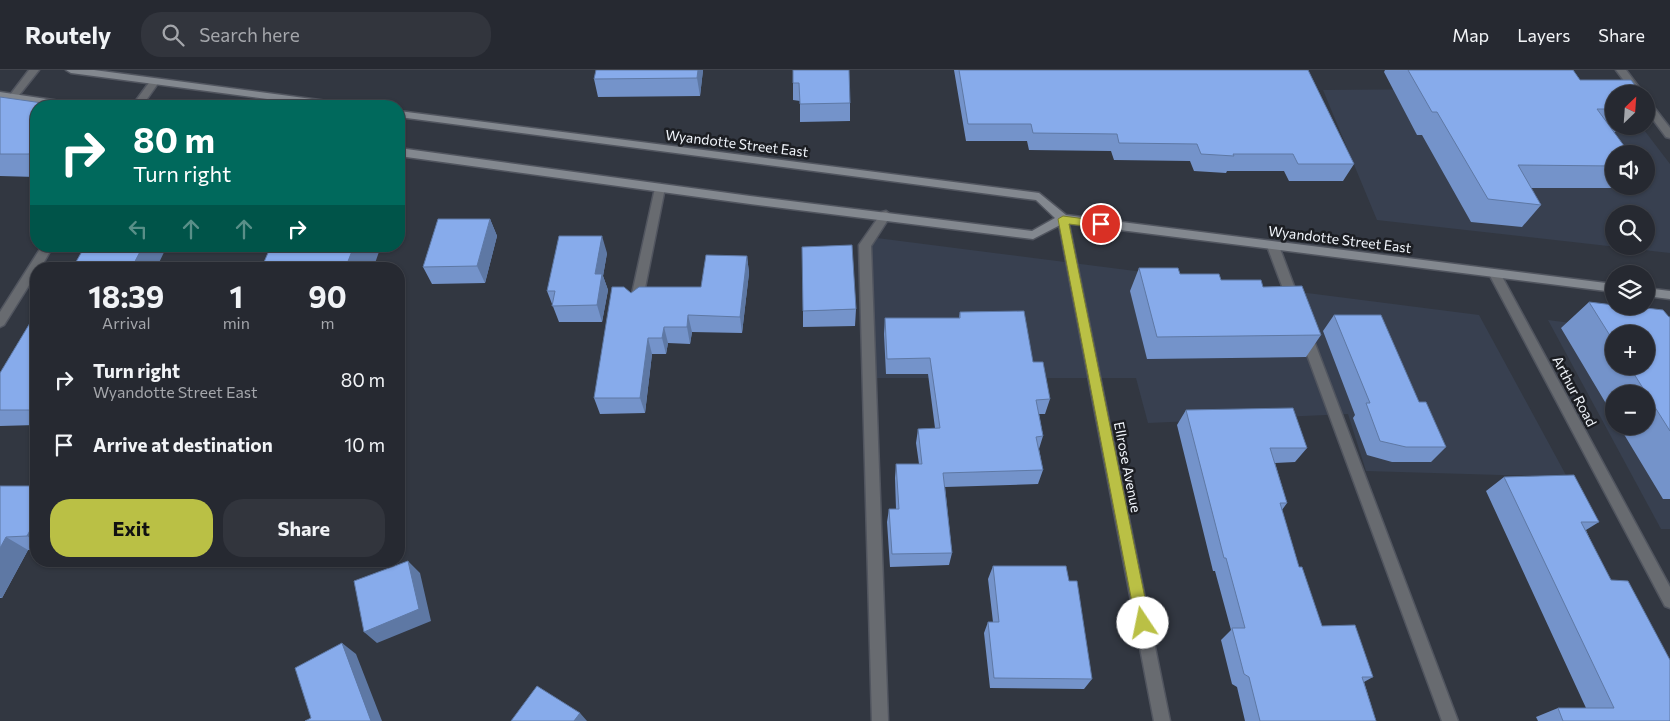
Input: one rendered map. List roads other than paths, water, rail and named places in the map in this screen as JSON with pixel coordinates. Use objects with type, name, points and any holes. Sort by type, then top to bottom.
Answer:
[{"type":"main road","points":[[71,70],[295,100]]},
{"type":"main road","points":[[0,95],[33,100]]},
{"type":"main road","name":"Wyandotte Street East","points":[[405,115],[1039,197],[1063,219],[1605,287]]},
{"type":"main road","points":[[405,153],[660,188],[1034,235],[1063,219]]},
{"type":"main road","points":[[1655,293],[1670,295]]},
{"type":"street","points":[[13,97],[34,70]]},
{"type":"street","points":[[1621,70],[1632,85]]},
{"type":"street","points":[[141,100],[154,82]]},
{"type":"street","points":[[1655,115],[1670,134]]},
{"type":"street","points":[[636,303],[660,188]]},
{"type":"street","points":[[880,721],[865,245],[886,216]]},
{"type":"street","name":"Ellrose Avenue","points":[[1063,219],[1162,721]]},
{"type":"street","points":[[1273,246],[1450,721]]},
{"type":"street","points":[[0,322],[30,274]]},
{"type":"street","name":"Arthur Road","points":[[1495,274],[1670,601]]}]
